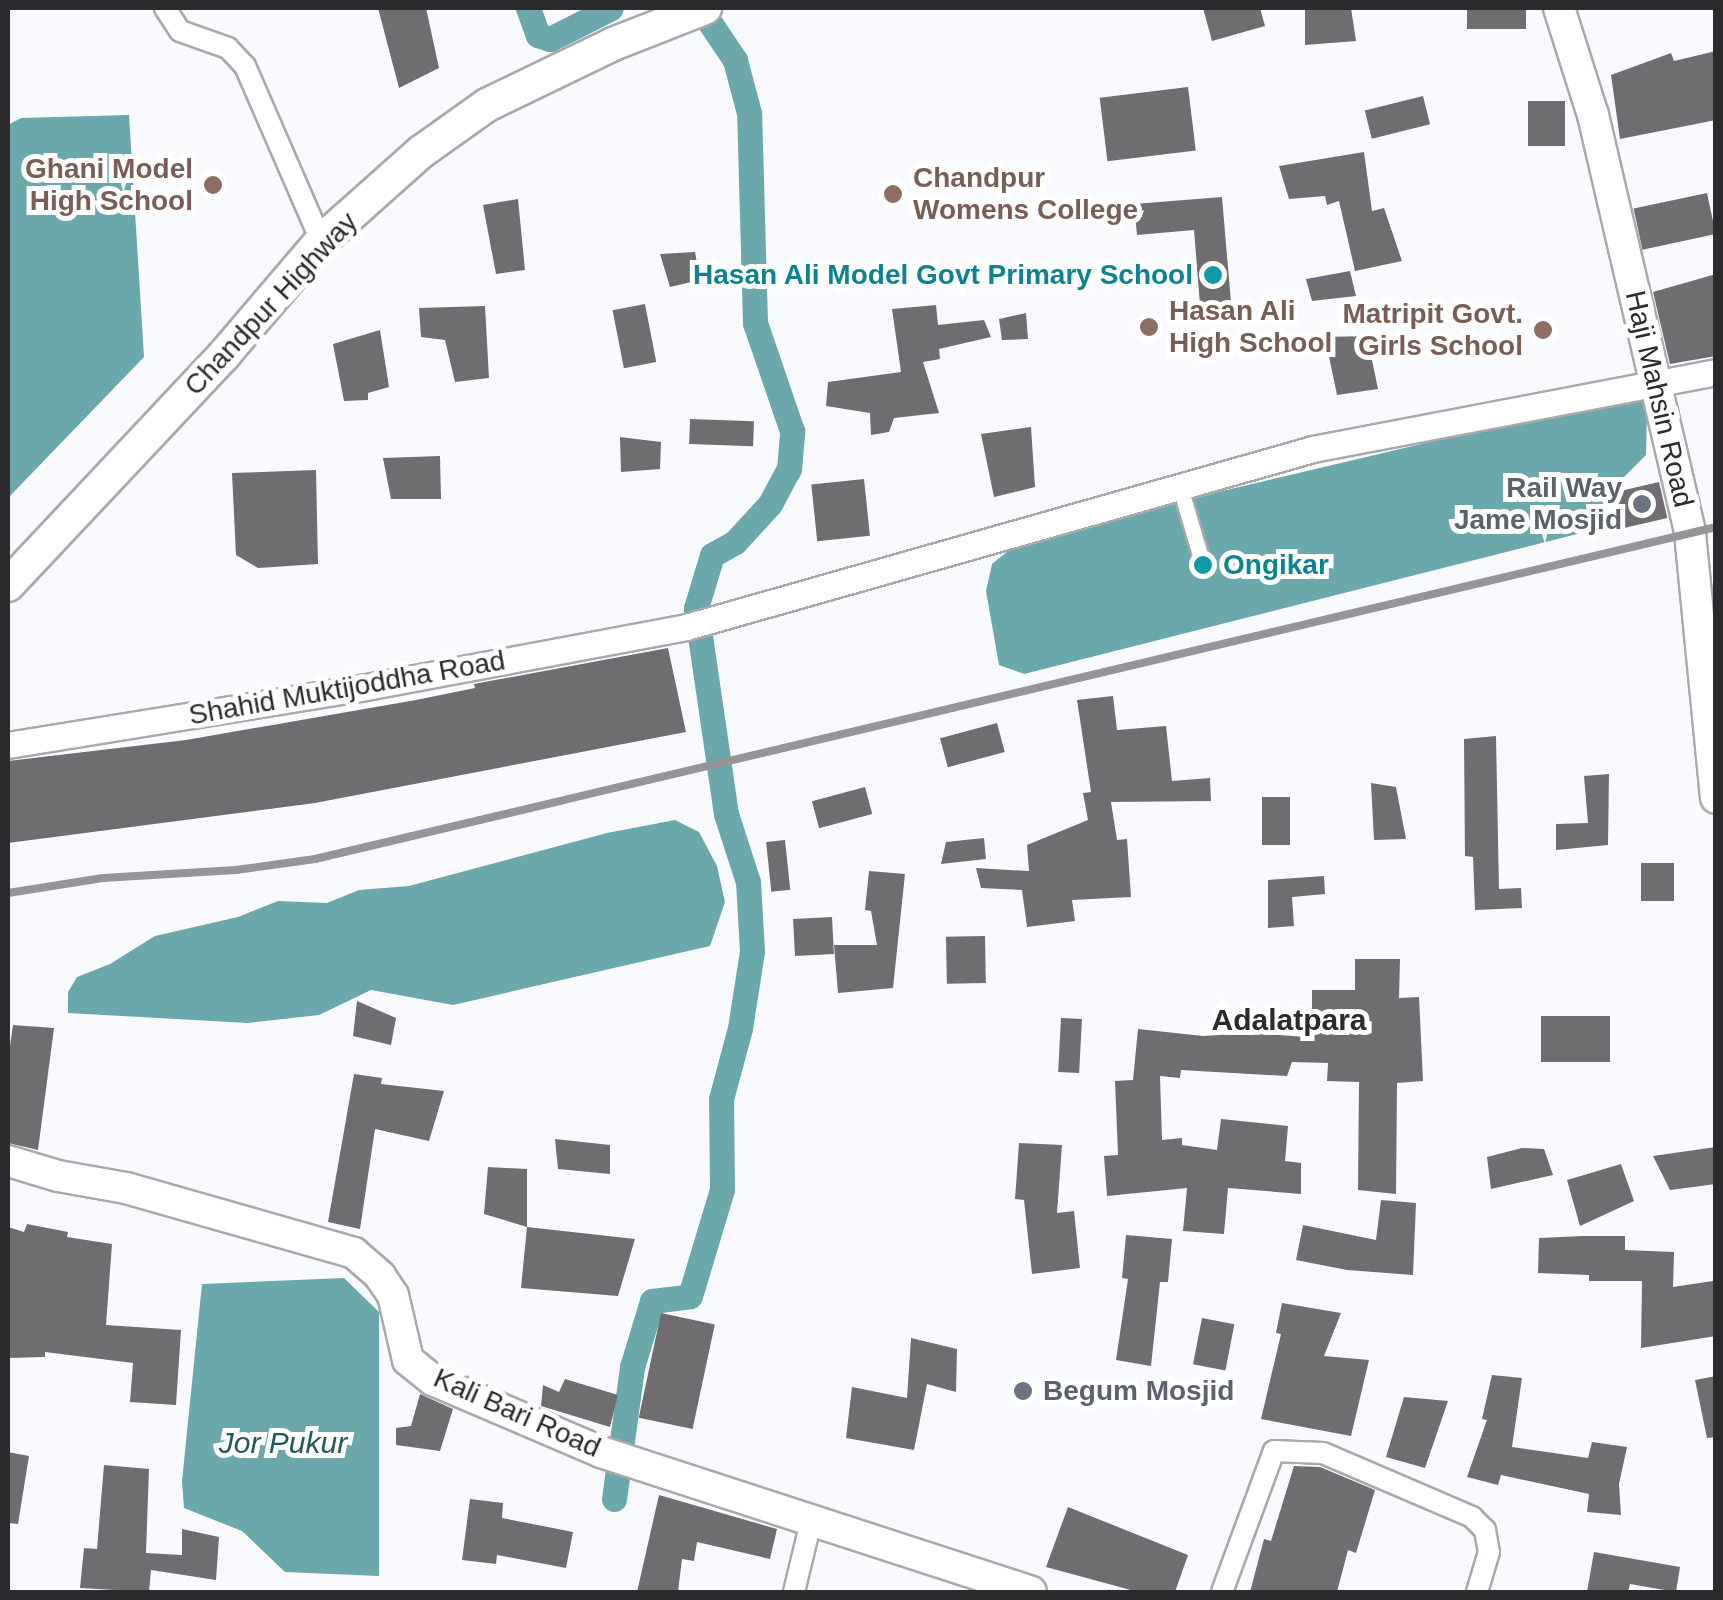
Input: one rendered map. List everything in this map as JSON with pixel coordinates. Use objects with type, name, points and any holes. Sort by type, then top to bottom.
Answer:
[{"type":"main road","name":"Haji Mahsin Road","points":[[1560,8],[1593,116],[1690,533],[1716,798]]},
{"type":"main road","name":"Chandpur Highway","points":[[8,585],[224,355],[321,242],[422,152],[487,104],[692,13]]},
{"type":"main road","name":"Kali Bari Road","points":[[8,1160],[58,1176],[126,1188],[354,1253],[380,1276],[393,1295],[408,1360],[433,1380],[600,1452],[659,1467],[810,1521],[1032,1592]]},
{"type":"street","points":[[165,8],[180,31],[228,48],[245,66],[321,242]]},
{"type":"street","name":"Shahid Muktijoddha Road","points":[[8,745],[361,688],[686,627],[1313,449],[1716,372]]},
{"type":"street","points":[[1180,487],[1203,565]]},
{"type":"street","points":[[1222,1592],[1274,1451],[1323,1453],[1472,1517],[1486,1530],[1490,1552],[1477,1592]]},
{"type":"street","points":[[794,1592],[810,1521]]},
{"type":"water","points":[[129,115],[144,357],[8,498],[8,125],[21,118]]},
{"type":"water","points":[[1629,395],[1641,399],[1647,413],[1646,455],[1610,491],[1597,523],[1585,532],[1024,674],[999,665],[986,591],[992,564],[1008,551],[1218,492]]},
{"type":"water","points":[[675,820],[699,832],[717,866],[725,902],[710,946],[453,1005],[371,990],[319,1015],[248,1023],[68,1013],[68,992],[77,977],[110,964],[155,936],[238,917],[278,901],[327,903],[359,890],[409,886],[607,833]]},
{"type":"water","name":"Jor Pukur","points":[[344,1278],[379,1312],[379,1576],[285,1572],[242,1531],[184,1508],[182,1481],[202,1284]]},
{"type":"building","points":[[378,8],[426,8],[439,68],[399,88]]},
{"type":"building","points":[[1203,8],[1260,8],[1265,26],[1212,41]]},
{"type":"building","points":[[1305,8],[1351,8],[1356,41],[1305,45]]},
{"type":"building","points":[[1467,8],[1526,8],[1526,29],[1467,29]]},
{"type":"building","points":[[1716,51],[1716,120],[1620,139],[1611,75],[1671,53],[1674,61]]},
{"type":"building","points":[[1188,87],[1196,151],[1107,161],[1100,98]]},
{"type":"building","points":[[1423,96],[1430,124],[1372,139],[1365,111]]},
{"type":"building","points":[[1528,101],[1565,101],[1565,146],[1528,146]]},
{"type":"building","points":[[1364,152],[1372,211],[1384,208],[1402,261],[1355,271],[1339,201],[1327,205],[1325,196],[1289,199],[1279,166]]},
{"type":"building","points":[[1707,193],[1716,234],[1642,250],[1634,209]]},
{"type":"building","name":"Hasan Ali Model Govt Primary School","points":[[1222,197],[1232,314],[1201,317],[1194,230],[1137,235],[1134,204]]},
{"type":"building","points":[[518,199],[525,270],[496,274],[483,205]]},
{"type":"building","points":[[695,252],[700,280],[670,287],[660,254]]},
{"type":"building","points":[[1350,271],[1356,296],[1312,301],[1306,279]]},
{"type":"building","points":[[1716,274],[1716,356],[1670,364],[1653,292]]},
{"type":"building","points":[[645,304],[656,362],[624,368],[613,310]]},
{"type":"building","points":[[936,305],[938,325],[984,320],[991,337],[939,349],[940,359],[923,362],[939,413],[894,418],[889,432],[871,435],[870,413],[826,406],[828,382],[901,372],[892,309]]},
{"type":"building","points":[[485,306],[489,378],[455,382],[445,340],[421,337],[419,308]]},
{"type":"building","points":[[1026,313],[1028,339],[1002,340],[999,319]]},
{"type":"building","points":[[380,330],[389,387],[368,393],[368,400],[344,401],[333,344]]},
{"type":"building","points":[[1367,336],[1378,389],[1337,395],[1325,337]]},
{"type":"building","points":[[690,419],[754,421],[753,446],[689,444]]},
{"type":"building","points":[[1031,427],[1035,487],[994,497],[981,434]]},
{"type":"building","points":[[620,437],[661,442],[660,469],[621,472]]},
{"type":"building","points":[[440,456],[441,499],[391,499],[383,458]]},
{"type":"building","points":[[316,470],[318,564],[258,568],[236,555],[232,473]]},
{"type":"building","points":[[864,479],[870,536],[817,541],[811,485]]},
{"type":"building","name":"Rail Way Jame Mosjid","points":[[1659,482],[1667,518],[1617,530],[1608,494]]},
{"type":"building","points":[[668,648],[686,732],[315,803],[8,843],[8,761],[186,740],[416,700],[475,688],[474,684]]},
{"type":"building","points":[[1113,696],[1117,730],[1166,726],[1172,781],[1210,778],[1211,801],[1111,802],[1117,840],[1127,839],[1131,897],[1072,900],[1075,921],[1027,927],[1022,890],[981,888],[976,868],[1029,871],[1027,845],[1088,820],[1083,793],[1091,792],[1077,700]]},
{"type":"building","points":[[997,723],[1005,752],[948,767],[940,738]]},
{"type":"building","points":[[1496,736],[1499,889],[1521,888],[1522,908],[1475,910],[1473,857],[1465,856],[1464,739]]},
{"type":"building","points":[[1609,774],[1608,845],[1556,850],[1556,824],[1588,823],[1584,776]]},
{"type":"building","points":[[1371,783],[1396,787],[1406,839],[1374,840]]},
{"type":"building","points":[[865,787],[872,814],[819,828],[812,801]]},
{"type":"building","points":[[1262,797],[1290,797],[1290,845],[1262,845]]},
{"type":"building","points":[[984,838],[986,859],[941,864],[946,842]]},
{"type":"building","points":[[785,840],[790,890],[771,892],[766,842]]},
{"type":"building","points":[[1641,863],[1674,863],[1674,901],[1641,901]]},
{"type":"building","points":[[869,871],[905,874],[893,988],[838,993],[834,945],[877,945],[871,911],[865,910]]},
{"type":"building","points":[[1324,876],[1325,894],[1292,897],[1294,926],[1268,928],[1268,880]]},
{"type":"building","points":[[832,917],[834,954],[795,956],[793,919]]},
{"type":"building","points":[[985,936],[986,983],[947,984],[946,937]]},
{"type":"building","points":[[1355,959],[1400,959],[1399,998],[1419,997],[1423,1081],[1397,1083],[1396,1194],[1358,1190],[1359,1082],[1327,1081],[1328,1063],[1292,1062],[1287,1076],[1181,1070],[1180,1078],[1160,1076],[1162,1140],[1182,1138],[1182,1145],[1217,1150],[1221,1119],[1288,1126],[1285,1161],[1301,1163],[1301,1194],[1228,1188],[1224,1234],[1183,1231],[1187,1188],[1107,1196],[1104,1156],[1118,1155],[1115,1081],[1133,1080],[1138,1029],[1203,1036],[1252,1033],[1305,1037],[1305,1027],[1312,1027],[1312,990],[1355,990]]},
{"type":"building","points":[[357,1001],[396,1018],[391,1045],[353,1036]]},
{"type":"building","points":[[1541,1016],[1610,1016],[1610,1062],[1541,1062]]},
{"type":"building","points":[[1061,1018],[1082,1019],[1079,1073],[1058,1072]]},
{"type":"building","points":[[13,1025],[54,1028],[38,1150],[8,1143],[8,1060]]},
{"type":"building","points":[[354,1074],[382,1078],[381,1084],[444,1091],[429,1141],[375,1129],[360,1229],[328,1222]]},
{"type":"building","points":[[555,1139],[610,1145],[610,1174],[558,1169]]},
{"type":"building","points":[[1019,1143],[1062,1145],[1057,1213],[1074,1211],[1080,1268],[1032,1274],[1024,1200],[1015,1199]]},
{"type":"building","points":[[1716,1147],[1716,1184],[1670,1190],[1653,1156]]},
{"type":"building","points":[[1522,1148],[1544,1149],[1553,1175],[1491,1189],[1487,1157]]},
{"type":"building","points":[[1621,1164],[1634,1201],[1580,1226],[1567,1180]]},
{"type":"building","points":[[488,1167],[527,1169],[527,1227],[484,1214]]},
{"type":"building","points":[[1381,1200],[1416,1203],[1413,1275],[1347,1270],[1296,1260],[1303,1225],[1376,1240]]},
{"type":"building","points":[[27,1224],[68,1232],[67,1237],[112,1244],[106,1325],[181,1330],[176,1405],[130,1402],[133,1363],[45,1352],[45,1357],[8,1358],[8,1227],[24,1232]]},
{"type":"building","points":[[527,1227],[635,1239],[618,1296],[521,1288]]},
{"type":"building","points":[[1126,1235],[1172,1239],[1168,1282],[1160,1282],[1151,1366],[1116,1360],[1128,1279],[1122,1278]]},
{"type":"building","points":[[1625,1236],[1625,1250],[1674,1252],[1673,1287],[1713,1281],[1716,1336],[1641,1348],[1642,1281],[1589,1281],[1589,1275],[1538,1273],[1539,1238]]},
{"type":"building","points":[[1282,1303],[1341,1313],[1324,1356],[1369,1360],[1351,1436],[1261,1419],[1281,1334],[1276,1333]]},
{"type":"building","points":[[661,1313],[715,1324],[693,1429],[639,1418]]},
{"type":"building","points":[[1202,1318],[1234,1324],[1225,1370],[1193,1364]]},
{"type":"building","points":[[911,1338],[957,1349],[956,1392],[927,1384],[914,1450],[846,1438],[852,1387],[907,1398]]},
{"type":"building","points":[[1492,1375],[1522,1378],[1512,1447],[1588,1458],[1592,1442],[1627,1447],[1619,1484],[1621,1515],[1587,1512],[1589,1494],[1501,1475],[1498,1485],[1467,1477],[1487,1420],[1482,1419]]},
{"type":"building","points":[[1716,1376],[1716,1437],[1707,1438],[1695,1380]]},
{"type":"building","points":[[565,1379],[618,1395],[610,1427],[541,1406],[543,1385],[559,1392]]},
{"type":"building","points":[[420,1394],[453,1409],[440,1451],[396,1445],[396,1428],[411,1426]]},
{"type":"building","points":[[1404,1397],[1448,1401],[1425,1468],[1386,1457]]},
{"type":"building","points":[[8,1452],[29,1456],[18,1524],[8,1523]]},
{"type":"building","points":[[104,1465],[149,1469],[146,1553],[182,1555],[182,1529],[219,1537],[216,1580],[151,1570],[149,1592],[80,1588],[84,1548],[97,1549]]},
{"type":"building","points":[[1294,1466],[1320,1467],[1375,1490],[1356,1553],[1348,1550],[1337,1592],[1250,1592],[1264,1539],[1271,1541]]},
{"type":"building","points":[[659,1495],[777,1529],[770,1559],[697,1542],[694,1561],[682,1559],[678,1592],[637,1592]]},
{"type":"building","points":[[470,1499],[503,1503],[502,1518],[573,1532],[566,1568],[497,1555],[496,1564],[462,1560]]},
{"type":"building","points":[[1068,1507],[1188,1555],[1175,1592],[1138,1592],[1046,1567]]},
{"type":"building","points":[[1594,1552],[1680,1567],[1676,1592],[1630,1584],[1628,1592],[1587,1592]]},
{"type":"waterway","points":[[528,8],[538,35],[550,39],[611,8]]},
{"type":"waterway","points":[[614,1499],[632,1367],[652,1301],[690,1296],[722,1189],[721,1099],[740,1028],[752,951],[748,882],[726,814],[696,608],[712,555],[735,542],[770,504],[789,469],[792,431],[755,323],[749,113],[735,60],[700,8]]},
{"type":"railway","points":[[8,893],[103,878],[236,870],[315,859],[1716,527]]},
{"type":"place","name":"Ghani Model High School","points":[[213,185]]},
{"type":"place","name":"Chandpur Womens College","points":[[893,194]]},
{"type":"place","name":"Hasan Ali Model Govt Primary School","points":[[1213,275]]},
{"type":"place","name":"Hasan Ali High School","points":[[1149,327]]},
{"type":"place","name":"Matripit Govt. Girls School","points":[[1543,330]]},
{"type":"place","name":"Rail Way Jame Mosjid","points":[[1642,504]]},
{"type":"place","name":"Ongikar","points":[[1203,565]]},
{"type":"place","name":"Begum Mosjid","points":[[1023,1391]]},
{"type":"district","name":"Adalatpara","points":[[1289,1020]]}]
